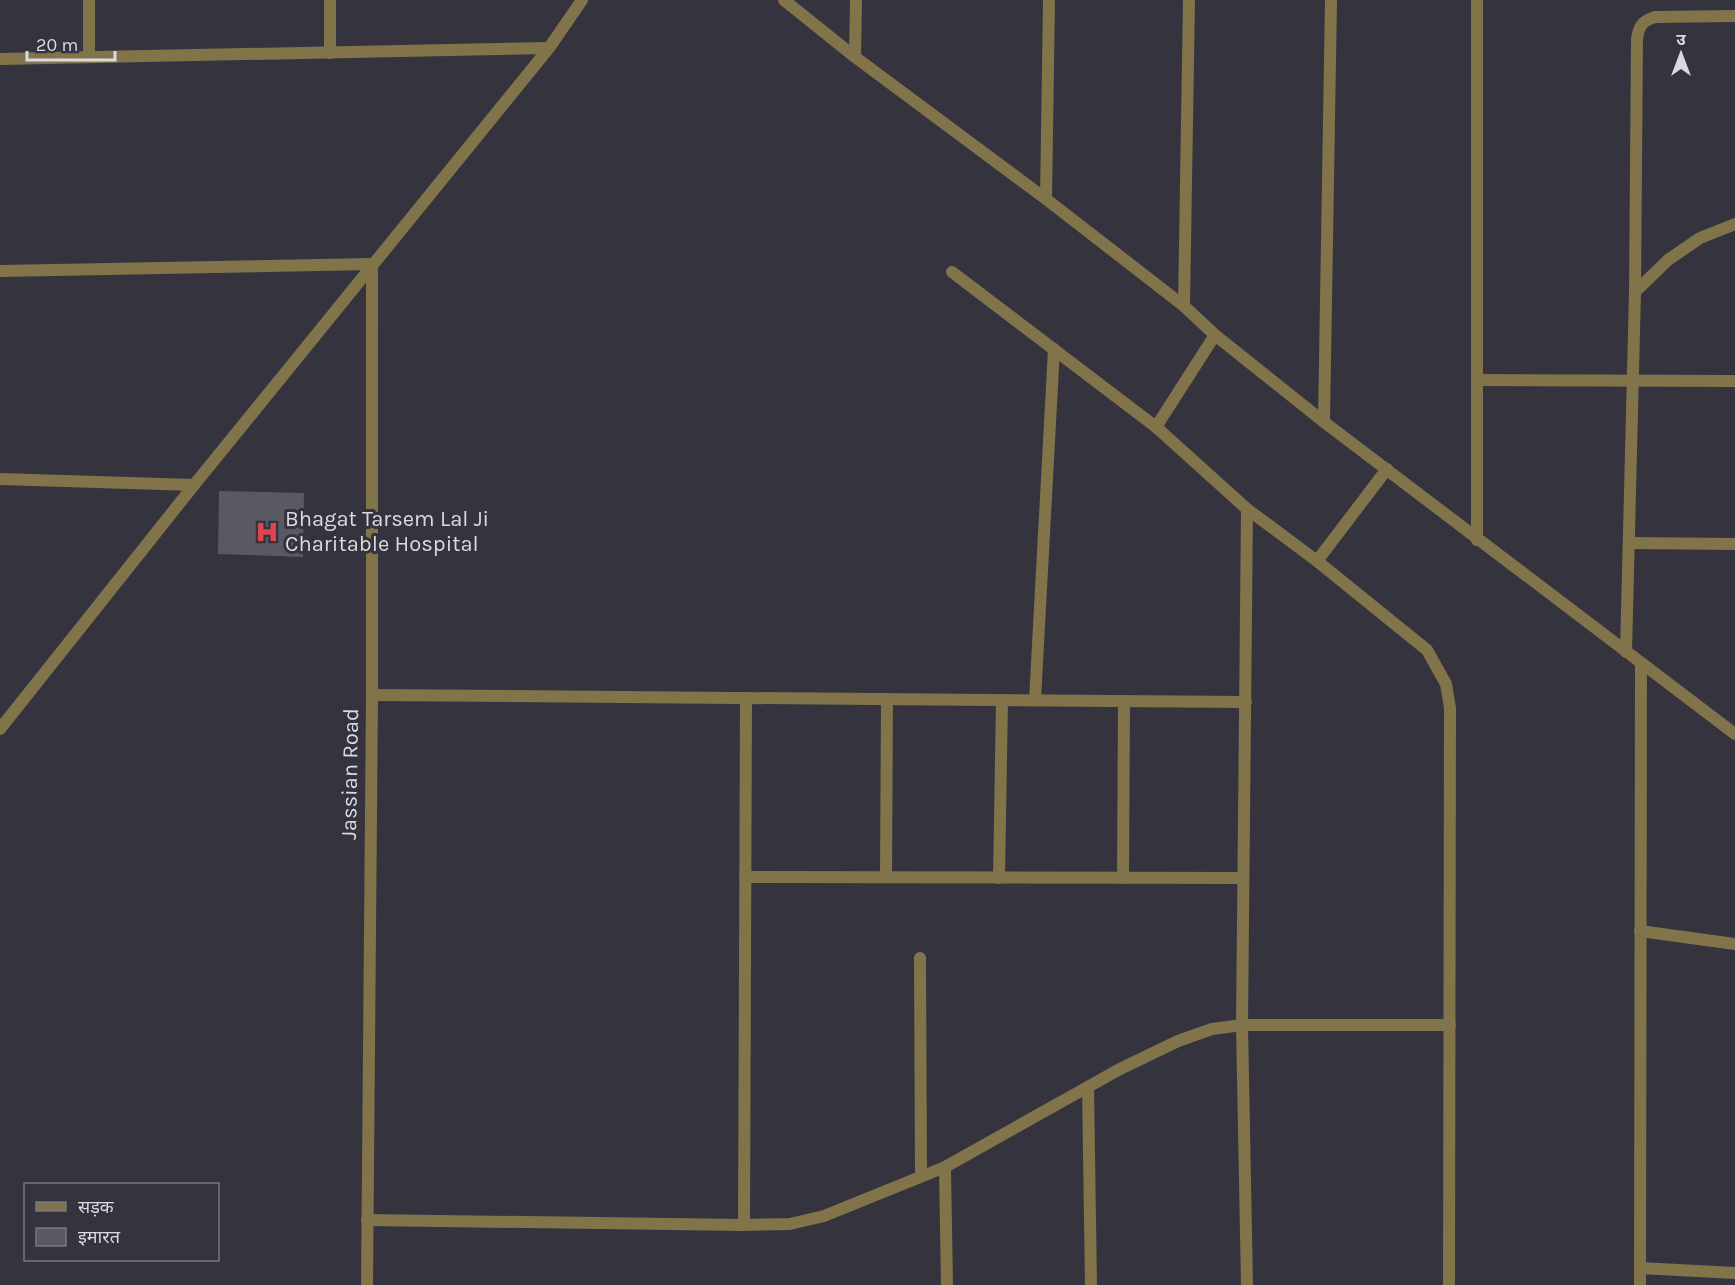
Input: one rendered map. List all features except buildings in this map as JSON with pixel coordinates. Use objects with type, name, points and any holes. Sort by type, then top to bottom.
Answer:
[{"type":"street","points":[[89,0],[89,57]]},
{"type":"street","points":[[330,0],[330,52]]},
{"type":"street","points":[[0,729],[372,264],[549,48],[582,0]]},
{"type":"street","points":[[784,0],[855,57],[1046,199],[1184,306],[1215,335],[1324,422],[1735,734]]},
{"type":"street","points":[[855,57],[856,0]]},
{"type":"street","points":[[1046,199],[1049,0]]},
{"type":"street","points":[[1184,306],[1190,0]]},
{"type":"street","points":[[1324,422],[1332,0]]},
{"type":"street","points":[[1477,0],[1477,540]]},
{"type":"street","points":[[1626,652],[1634,381],[1637,39],[1639,27],[1645,20],[1655,17],[1735,16]]},
{"type":"street","points":[[0,59],[549,48]]},
{"type":"street","points":[[1635,292],[1668,260],[1700,238],[1735,224]]},
{"type":"street","points":[[0,271],[372,264]]},
{"type":"street","name":"Jassian Road","points":[[367,1285],[372,695],[372,264]]},
{"type":"street","points":[[952,272],[1156,427],[1247,509],[1317,561],[1427,650],[1446,684],[1450,708],[1449,1285]]},
{"type":"street","points":[[1156,427],[1215,335]]},
{"type":"street","points":[[1035,700],[1054,349]]},
{"type":"street","points":[[1477,380],[1735,381]]},
{"type":"street","points":[[1317,561],[1387,469]]},
{"type":"street","points":[[0,479],[194,485]]},
{"type":"street","points":[[1247,509],[1242,1025],[1247,1285]]},
{"type":"street","points":[[1629,543],[1735,544]]},
{"type":"street","points":[[1640,1285],[1641,663]]},
{"type":"street","points":[[372,695],[1246,702]]},
{"type":"street","points":[[744,1225],[746,698]]},
{"type":"street","points":[[886,877],[887,699]]},
{"type":"street","points":[[999,878],[1002,700]]},
{"type":"street","points":[[1123,878],[1124,701]]},
{"type":"street","points":[[745,877],[1243,878]]},
{"type":"street","points":[[1640,931],[1735,944]]},
{"type":"street","points":[[920,958],[921,1176]]},
{"type":"street","points":[[367,1220],[790,1224],[824,1216],[945,1167],[1120,1069],[1178,1041],[1212,1029],[1242,1025],[1450,1025]]},
{"type":"street","points":[[1088,1087],[1091,1285]]},
{"type":"street","points":[[945,1167],[947,1285]]},
{"type":"street","points":[[1640,1268],[1735,1273]]},
{"type":"place","name":"Bhagat Tarsem Lal Ji Charitable Hospital","points":[[267,532]]}]
